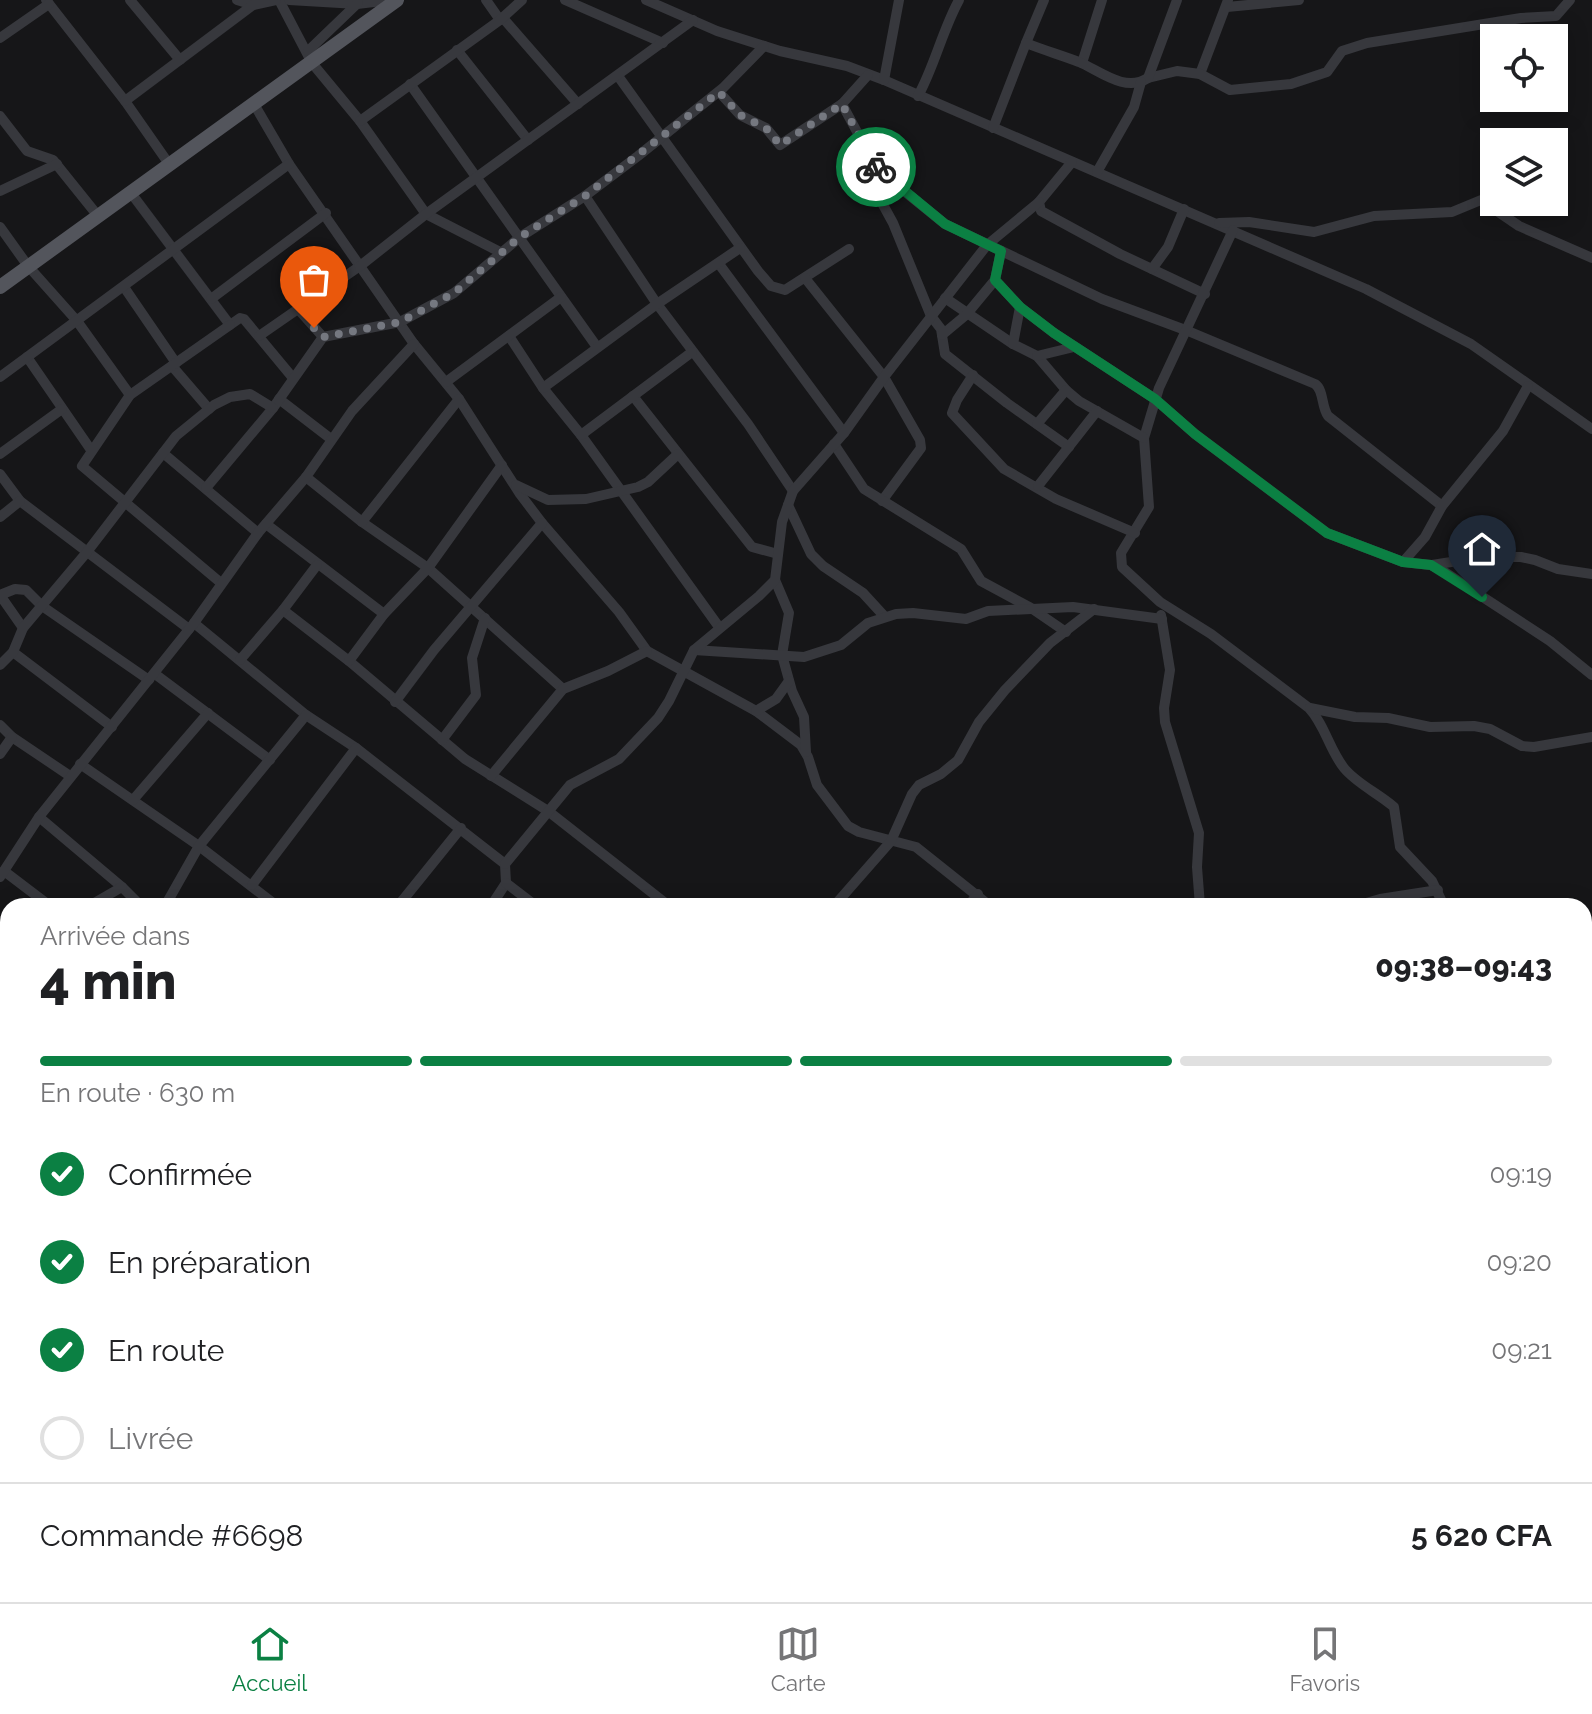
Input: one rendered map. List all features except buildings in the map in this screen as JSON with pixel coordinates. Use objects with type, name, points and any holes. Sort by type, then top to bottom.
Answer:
[{"type":"main road","points":[[0,287],[254,104],[310,57],[394,0]]},
{"type":"street","points":[[130,0],[180,60]]},
{"type":"street","points":[[237,0],[253,5]]},
{"type":"street","points":[[125,101],[253,5],[277,0],[310,57],[426,214],[500,252]]},
{"type":"street","points":[[289,0],[394,0]]},
{"type":"street","points":[[486,0],[578,104]]},
{"type":"street","points":[[360,121],[502,19],[522,0]]},
{"type":"street","points":[[565,0],[663,43]]},
{"type":"street","points":[[646,0],[717,31],[847,66],[884,80],[1366,289],[1471,344],[1592,429]]},
{"type":"street","points":[[884,80],[899,0]]},
{"type":"street","points":[[918,96],[931,73],[948,21],[959,0]]},
{"type":"street","points":[[993,128],[1044,0]]},
{"type":"street","points":[[1082,63],[1102,0]]},
{"type":"street","points":[[1097,172],[1134,107],[1177,0]]},
{"type":"street","points":[[1200,74],[1227,3],[1299,0]]},
{"type":"street","points":[[1026,43],[1082,63],[1115,80],[1145,80],[1177,71],[1200,74],[1230,90],[1291,84],[1327,72],[1342,51],[1442,30],[1556,16],[1570,0]]},
{"type":"street","points":[[0,38],[47,2],[125,101],[169,164]]},
{"type":"street","points":[[310,57],[358,2]]},
{"type":"street","points":[[259,336],[360,266],[426,214],[693,20]]},
{"type":"street","points":[[206,488],[276,403],[323,337],[400,322],[454,293],[500,252],[585,196],[719,92],[764,46]]},
{"type":"street","points":[[457,50],[528,140]]},
{"type":"street","points":[[719,92],[740,115],[766,128],[780,145],[842,104],[868,75]]},
{"type":"street","points":[[618,76],[740,248],[771,286],[779,290],[805,278],[849,249]]},
{"type":"street","points":[[410,84],[597,347]]},
{"type":"street","points":[[254,104],[289,164],[326,213],[414,344],[459,399],[542,523],[619,612],[647,651],[756,711],[806,752]]},
{"type":"street","points":[[842,104],[877,169],[935,217],[1102,299],[1319,386],[1328,416],[1442,506]]},
{"type":"street","points":[[0,116],[27,151],[57,164],[98,216]]},
{"type":"street","points":[[982,898],[916,847],[859,832],[841,819],[817,785],[806,752],[804,717],[782,655],[789,613],[775,580],[778,554],[782,522],[793,491],[844,433],[987,245],[1039,202],[1072,162]]},
{"type":"street","points":[[0,191],[57,164]]},
{"type":"street","points":[[0,377],[289,164]]},
{"type":"street","points":[[877,169],[876,192],[893,223],[931,316],[941,329],[945,354],[1069,447]]},
{"type":"street","points":[[131,193],[230,325]]},
{"type":"street","points":[[585,196],[657,304],[748,424],[793,491]]},
{"type":"street","points":[[1215,223],[1249,222],[1314,232],[1374,216],[1452,212],[1481,200],[1519,226],[1592,258]]},
{"type":"street","points":[[1039,202],[1041,211],[1205,294]]},
{"type":"street","points":[[1152,269],[1168,247],[1184,209]]},
{"type":"street","points":[[211,299],[326,213]]},
{"type":"street","points":[[0,227],[28,266],[77,321],[130,395]]},
{"type":"street","points":[[1233,230],[1155,399],[1144,438],[1149,507],[1121,553],[1122,567],[1160,602],[1211,634],[1309,708],[1320,720],[1341,764],[1350,775],[1394,807],[1400,847],[1438,890],[1441,898]]},
{"type":"street","points":[[543,388],[657,304],[740,248]]},
{"type":"street","points":[[942,335],[966,315],[995,280],[1001,251]]},
{"type":"street","points":[[719,264],[844,433]]},
{"type":"street","points":[[805,278],[884,377],[917,433],[921,448],[882,501]]},
{"type":"street","points":[[995,280],[1020,307],[1074,347],[1155,399],[1195,434],[1327,533],[1403,562],[1431,565],[1483,557],[1521,557],[1558,569],[1592,574]]},
{"type":"street","points":[[124,287],[174,364],[209,409]]},
{"type":"street","points":[[446,382],[561,297]]},
{"type":"street","points":[[945,298],[966,315],[1037,356],[1066,390],[1144,438]]},
{"type":"street","points":[[1013,344],[1020,307]]},
{"type":"street","points":[[298,309],[323,337]]},
{"type":"street","points":[[221,583],[126,501],[82,468],[130,395],[242,318],[293,378]]},
{"type":"street","points":[[509,336],[543,388],[581,435],[719,627]]},
{"type":"street","points":[[38,898],[2,874],[39,817],[192,626],[262,528],[306,477],[373,386],[414,344]]},
{"type":"street","points":[[1037,356],[1074,347]]},
{"type":"street","points":[[581,435],[692,352]]},
{"type":"street","points":[[27,357],[91,450]]},
{"type":"street","points":[[973,375],[952,409],[954,419],[998,464],[1056,499],[1135,533]]},
{"type":"street","points":[[1403,562],[1425,537],[1442,506],[1503,431],[1528,386]]},
{"type":"street","points":[[1037,424],[1066,390]]},
{"type":"street","points":[[0,665],[13,652],[23,628],[87,552],[176,436],[209,409],[242,393],[250,394],[276,403],[331,439]]},
{"type":"street","points":[[633,396],[752,547],[778,554]]},
{"type":"street","points":[[362,522],[459,399]]},
{"type":"street","points":[[0,454],[62,409]]},
{"type":"street","points":[[1038,486],[1097,411]]},
{"type":"street","points":[[834,444],[859,483],[882,501],[961,549],[981,581],[1031,608],[1066,632]]},
{"type":"street","points":[[163,453],[206,488],[384,614]]},
{"type":"street","points":[[515,484],[548,500],[586,499],[638,487],[648,482],[678,454]]},
{"type":"street","points":[[349,661],[384,614],[428,568],[502,465]]},
{"type":"street","points":[[0,474],[20,501],[240,660],[306,715],[356,748],[505,864]]},
{"type":"street","points":[[306,477],[362,522],[428,568],[563,689]]},
{"type":"street","points":[[0,517],[20,501]]},
{"type":"street","points":[[788,505],[811,554],[823,566],[863,593],[885,617]]},
{"type":"street","points":[[395,702],[542,523]]},
{"type":"street","points":[[240,660],[317,565]]},
{"type":"street","points":[[1431,565],[1550,641],[1592,675]]},
{"type":"street","points":[[496,898],[506,883],[505,864],[570,785],[619,759],[658,718],[694,650],[775,580]]},
{"type":"street","points":[[23,628],[0,595],[21,588],[42,606],[208,713],[270,760]]},
{"type":"street","points":[[1160,602],[1170,670],[1165,722],[1199,833],[1199,898]]},
{"type":"street","points":[[694,650],[804,657],[841,645],[868,623],[913,613],[966,619],[988,611],[1094,609],[1162,619]]},
{"type":"street","points":[[843,898],[891,841],[919,785],[941,774],[958,760],[988,709],[1050,643],[1094,609]]},
{"type":"street","points":[[283,610],[442,740],[491,776],[548,811],[656,898]]},
{"type":"street","points":[[442,740],[476,695],[472,658],[485,618]]},
{"type":"street","points":[[491,776],[563,689],[647,651]]},
{"type":"street","points":[[13,652],[112,727]]},
{"type":"street","points":[[756,711],[776,699],[789,681]]},
{"type":"street","points":[[1309,708],[1430,727],[1474,726],[1490,729],[1522,746],[1534,747],[1592,737]]},
{"type":"street","points":[[133,800],[208,713]]},
{"type":"street","points":[[170,898],[199,846],[306,715]]},
{"type":"street","points":[[0,725],[12,737],[70,776]]},
{"type":"street","points":[[0,754],[12,737]]},
{"type":"street","points":[[252,885],[356,748]]},
{"type":"street","points":[[80,764],[199,846],[267,898]]},
{"type":"street","points":[[39,817],[133,898]]},
{"type":"street","points":[[404,898],[461,828]]},
{"type":"street","points":[[506,883],[526,898]]},
{"type":"street","points":[[103,898],[122,887]]},
{"type":"street","points":[[1386,898],[1438,890]]},
{"type":"street","points":[[975,898],[978,894]]},
{"type":"way so far","points":[[314,328],[323,337],[400,322],[454,293],[500,252],[585,196],[719,92],[740,115],[766,128],[780,145],[842,104],[876,167]]},
{"type":"route","points":[[876,167],[945,224],[1001,251],[995,280],[1020,307],[1074,347],[1155,399],[1195,434],[1327,533],[1403,562],[1431,565],[1482,597]]}]
